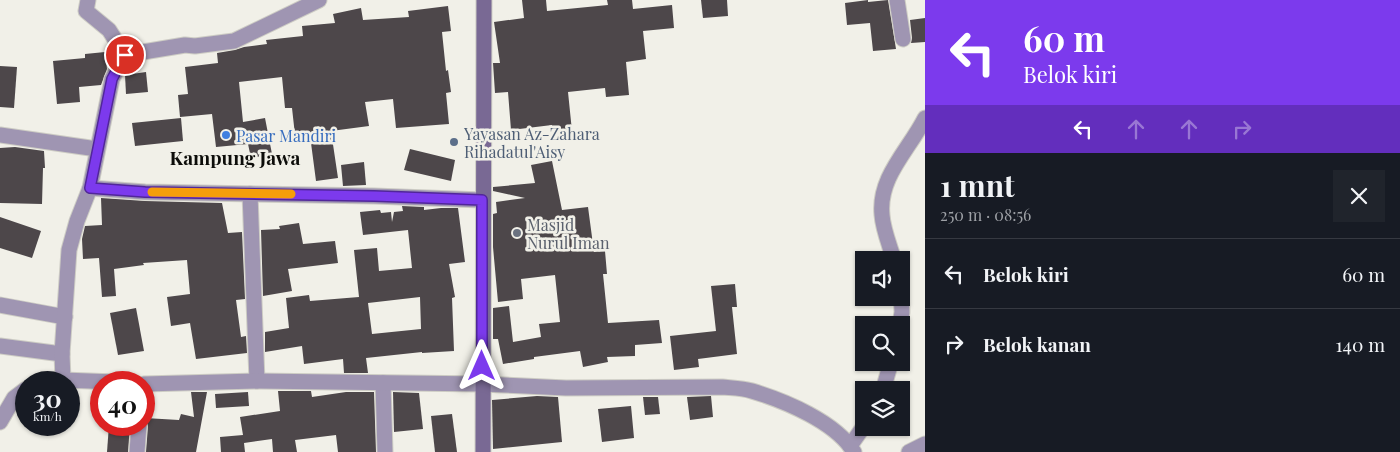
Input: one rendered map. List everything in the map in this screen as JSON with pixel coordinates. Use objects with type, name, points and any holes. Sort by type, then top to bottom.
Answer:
[{"type":"street","points":[[88,0],[86,11],[109,30],[125,55]]},
{"type":"street","points":[[125,55],[185,45],[195,46],[234,41],[319,0]]},
{"type":"street","points":[[482,452],[484,0]]},
{"type":"street","points":[[897,0],[903,39]]},
{"type":"street","points":[[63,371],[62,354],[69,250],[76,221],[90,188],[112,79],[125,55]]},
{"type":"street","points":[[892,251],[882,216],[882,194],[889,174],[916,135],[925,118]]},
{"type":"street","points":[[0,135],[97,149]]},
{"type":"street","points":[[90,188],[145,192],[482,200]]},
{"type":"street","points":[[250,194],[257,381]]},
{"type":"street","points":[[0,305],[65,317]]},
{"type":"street","points":[[0,346],[62,354]]},
{"type":"street","points":[[155,384],[257,381],[482,384],[566,388],[737,388],[752,391],[808,413],[832,429],[852,449],[859,436]]},
{"type":"street","points":[[383,383],[385,452]]},
{"type":"street","points":[[0,422],[15,397]]},
{"type":"street","points":[[137,452],[138,436]]},
{"type":"street","points":[[909,452],[925,444]]},
{"type":"building","points":[[522,0],[546,0],[547,11],[608,5],[607,0],[632,0],[633,9],[672,5],[674,28],[643,31],[646,59],[626,62],[629,95],[606,97],[605,88],[568,92],[573,141],[553,142],[552,125],[511,130],[508,92],[495,93],[493,63],[500,63],[494,22],[524,18]]},
{"type":"building","points":[[701,0],[727,0],[728,16],[703,18]]},
{"type":"building","points":[[868,0],[868,2],[888,0],[896,49],[873,51],[870,23],[847,25],[845,3]]},
{"type":"building","points":[[448,6],[451,31],[442,32],[446,71],[448,70],[451,92],[446,93],[449,124],[396,128],[393,99],[365,102],[369,126],[331,131],[338,178],[316,181],[311,143],[296,144],[292,108],[285,108],[282,77],[239,82],[243,122],[265,118],[272,154],[251,158],[248,144],[216,147],[212,114],[180,117],[178,95],[188,94],[185,67],[218,63],[217,53],[267,44],[266,40],[303,36],[302,26],[335,23],[333,14],[361,8],[363,20],[409,17],[408,11]]},
{"type":"building","points":[[925,18],[925,42],[911,43],[910,20]]},
{"type":"building","points":[[105,52],[107,69],[101,85],[79,87],[80,102],[57,104],[53,61],[85,58],[85,54]]},
{"type":"building","points":[[0,66],[17,67],[14,108],[0,107]]},
{"type":"building","points":[[146,72],[148,92],[126,94],[125,75]]},
{"type":"building","points":[[181,118],[183,141],[135,146],[132,123]]},
{"type":"building","points":[[15,147],[44,151],[45,168],[43,168],[42,204],[0,203],[0,148]]},
{"type":"building","points":[[410,149],[455,160],[451,181],[404,170]]},
{"type":"building","points":[[552,161],[562,210],[588,207],[594,252],[605,251],[607,274],[603,274],[608,323],[659,320],[662,343],[635,345],[635,356],[607,357],[608,362],[583,367],[580,351],[534,357],[534,359],[503,364],[498,339],[493,339],[493,308],[509,306],[513,342],[541,337],[539,324],[560,322],[555,275],[521,279],[523,299],[498,302],[493,247],[493,214],[497,213],[496,202],[525,198],[493,191],[493,187],[535,183],[531,165]]},
{"type":"building","points":[[364,162],[366,185],[343,186],[341,165]]},
{"type":"building","points":[[101,198],[222,203],[228,233],[242,232],[245,299],[236,300],[241,337],[246,336],[247,353],[196,359],[190,323],[171,326],[167,297],[190,294],[187,260],[143,263],[144,265],[114,269],[116,296],[102,297],[99,258],[83,259],[82,239],[85,226],[102,225]]},
{"type":"building","points":[[402,206],[424,207],[424,210],[458,208],[465,262],[449,264],[455,297],[452,298],[454,351],[422,352],[366,358],[368,373],[344,373],[343,359],[304,364],[302,346],[265,352],[265,332],[289,328],[286,298],[309,295],[310,301],[359,297],[354,250],[377,248],[379,271],[412,268],[408,230],[363,235],[360,212],[380,210],[381,213],[391,212],[392,222],[394,212],[403,211]],"holes":[[[420,297],[421,329],[372,334],[368,303]]]},
{"type":"building","points":[[0,217],[41,231],[32,258],[0,248]]},
{"type":"building","points":[[299,223],[303,244],[335,241],[338,263],[288,269],[292,291],[263,296],[261,230],[280,229],[279,226]]},
{"type":"building","points":[[735,284],[737,307],[732,307],[737,354],[698,359],[699,367],[674,370],[670,336],[716,331],[711,286]]},
{"type":"building","points":[[136,308],[144,351],[118,355],[110,313]]},
{"type":"building","points":[[278,391],[311,391],[312,397],[346,392],[374,392],[376,452],[338,452],[336,435],[295,440],[297,452],[273,452],[272,439],[244,443],[245,452],[221,452],[220,437],[243,435],[240,417],[280,411]]},
{"type":"building","points":[[191,392],[207,392],[196,452],[146,452],[147,436],[155,436],[155,419],[179,420],[181,414],[194,417]]},
{"type":"building","points":[[248,392],[249,406],[216,408],[215,394]]},
{"type":"building","points":[[393,392],[419,393],[423,429],[394,432]]},
{"type":"building","points":[[537,396],[558,397],[562,442],[493,449],[492,400]]},
{"type":"building","points":[[711,396],[713,417],[690,420],[687,397]]},
{"type":"building","points":[[643,397],[658,397],[660,414],[645,415]]},
{"type":"building","points":[[631,406],[634,438],[602,442],[598,409]]},
{"type":"building","points":[[452,414],[457,452],[435,452],[431,416]]},
{"type":"building","points":[[108,436],[129,436],[128,452],[107,452]]},
{"type":"slow traffic","points":[[152,192],[291,194]]},
{"type":"place","name":"Pasar Mandiri","points":[[226,135]]},
{"type":"place","name":"Yayasan Az-Zahara Rihadatul'Aisy","points":[[454,142]]},
{"type":"place","name":"Masjid Nurul Iman","points":[[517,233]]},
{"type":"district","name":"Kampung Jawa","points":[[235,157]]},
{"type":"route","points":[[125,55],[112,79],[90,188],[145,192],[482,200],[482,366]]}]
